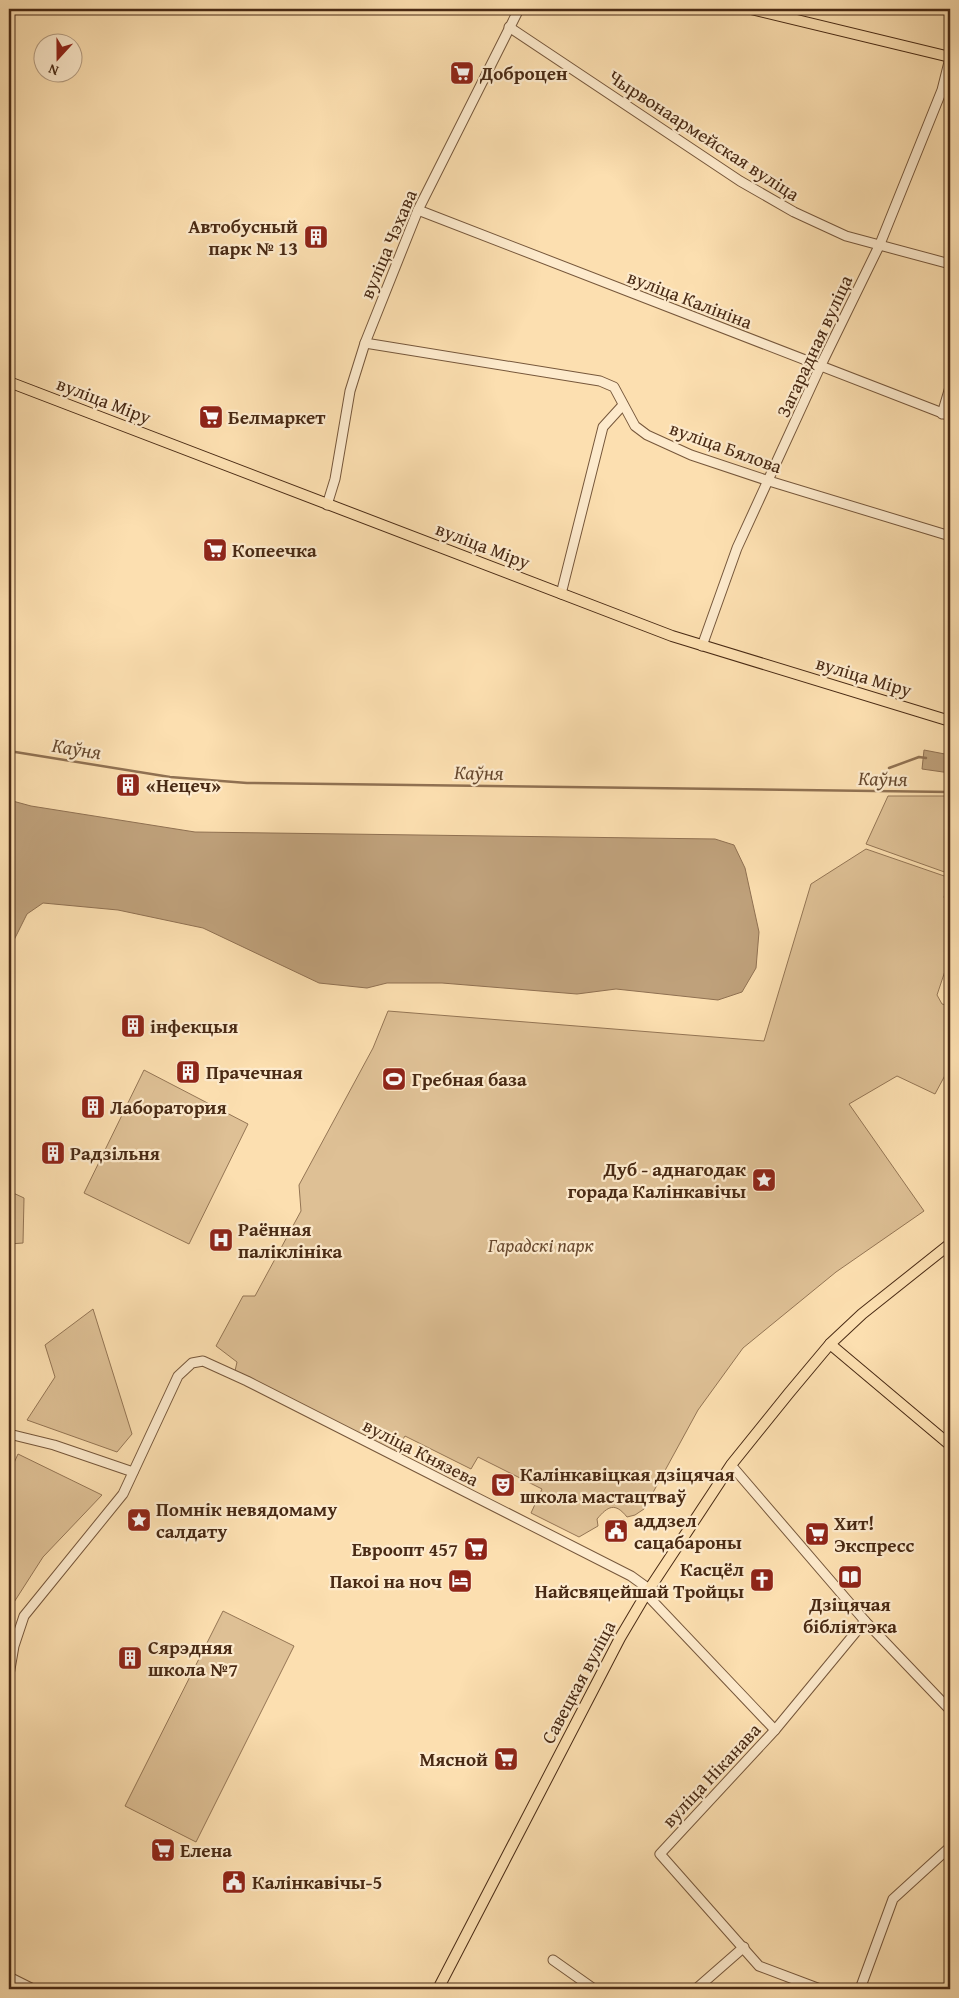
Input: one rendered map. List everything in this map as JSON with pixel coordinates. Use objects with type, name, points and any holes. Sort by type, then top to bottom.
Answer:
[{"type":"main road","points":[[751,9],[950,58]]},
{"type":"main road","name":"вуліца Міру","points":[[9,382],[560,594],[702,646],[950,721]]},
{"type":"main road","name":"Савецкая вуліца","points":[[438,1989],[597,1682],[648,1591],[731,1465],[830,1344],[862,1314],[950,1244]]},
{"type":"main road","points":[[830,1344],[950,1445]]},
{"type":"street","name":"вуліца Чэхава","points":[[327,505],[335,479],[350,391],[366,343],[418,210],[519,9]]},
{"type":"street","name":"Чырвонаармейская вуліца","points":[[509,27],[740,181],[794,212],[846,236],[950,264]]},
{"type":"street","name":"Загарадная вуліца","points":[[702,646],[737,548],[820,367],[880,244],[942,90],[950,58]]},
{"type":"street","name":"вуліца Калініна","points":[[418,210],[946,415]]},
{"type":"street","name":"вуліца Бялова","points":[[366,343],[600,381],[614,387],[635,426],[647,435],[691,455],[769,481],[950,536]]},
{"type":"street","points":[[946,415],[950,387]]},
{"type":"street","points":[[560,594],[603,428],[623,405]]},
{"type":"street","name":"вуліца Князева","points":[[133,1472],[178,1376],[192,1363],[203,1361],[211,1364],[631,1576],[648,1591],[775,1730]]},
{"type":"street","points":[[9,1434],[54,1445],[133,1472],[123,1494],[24,1616],[14,1646],[9,1675]]},
{"type":"street","points":[[731,1465],[865,1621],[950,1710]]},
{"type":"street","name":"вуліца Ніканава","points":[[820,1989],[759,1966],[660,1854],[775,1730],[865,1621]]},
{"type":"street","points":[[860,1989],[893,1899],[950,1847]]},
{"type":"street","points":[[696,1989],[744,1947]]},
{"type":"street","points":[[553,1960],[594,1989]]},
{"type":"street","points":[[9,1977],[33,1989]]},
{"type":"green space","points":[[888,796],[950,796],[950,874],[866,844]]},
{"type":"green space","name":"Гарадскі парк","points":[[866,849],[950,878],[944,897],[950,911],[950,956],[937,995],[942,1004],[950,1006],[950,1066],[935,1094],[897,1076],[849,1104],[924,1211],[836,1272],[743,1348],[698,1410],[644,1509],[635,1515],[627,1517],[619,1509],[608,1509],[597,1519],[598,1526],[579,1537],[531,1513],[542,1489],[478,1457],[471,1469],[405,1436],[393,1451],[235,1371],[237,1362],[216,1346],[243,1296],[255,1296],[301,1211],[299,1185],[373,1048],[388,1011],[764,1041],[811,884]]},
{"type":"green space","points":[[144,1070],[248,1124],[189,1244],[84,1193]]},
{"type":"green space","points":[[9,1191],[24,1198],[23,1243],[9,1244]]},
{"type":"green space","points":[[93,1309],[132,1434],[117,1452],[27,1420],[55,1377],[45,1345]]},
{"type":"green space","points":[[18,1454],[102,1495],[43,1557],[9,1610],[9,1474]]},
{"type":"green space","points":[[223,1611],[294,1646],[196,1842],[125,1806]]},
{"type":"shaded area","points":[[924,750],[950,755],[950,773],[922,769]]},
{"type":"shaded area","points":[[9,800],[31,806],[195,832],[715,839],[734,845],[745,868],[759,932],[756,968],[742,992],[718,1000],[616,989],[577,994],[442,983],[387,983],[367,988],[319,983],[203,928],[118,910],[43,903],[27,914],[9,950]]},
{"type":"waterway","name":"Каўня","points":[[9,751],[170,777],[247,783],[950,792]]},
{"type":"waterway","points":[[889,768],[919,757],[926,758]]},
{"type":"place","name":"Доброцен","points":[[462,73]]},
{"type":"place","name":"Автобусный парк № 13","points":[[316,237]]},
{"type":"place","name":"Белмаркет","points":[[211,417]]},
{"type":"place","name":"Копеечка","points":[[215,550]]},
{"type":"place","name":"«Нецеч»","points":[[128,785]]},
{"type":"place","name":"інфекцыя","points":[[133,1026]]},
{"type":"place","name":"Прачечная","points":[[188,1072]]},
{"type":"place","name":"Гребная база","points":[[394,1079]]},
{"type":"place","name":"Лаборатория","points":[[93,1107]]},
{"type":"place","name":"Радзільня","points":[[53,1153]]},
{"type":"place","name":"Дуб - аднагодак горада Калінкавічы","points":[[764,1180]]},
{"type":"place","name":"Раённая паліклініка","points":[[221,1240]]},
{"type":"place","name":"Калінкавіцкая дзіцячая школа мастацтваў","points":[[503,1485]]},
{"type":"place","name":"Помнік невядомаму салдату","points":[[139,1520]]},
{"type":"place","name":"аддзел сацабароны","points":[[616,1531]]},
{"type":"place","name":"Хит! Экспресс","points":[[817,1534]]},
{"type":"place","name":"Евроопт 457","points":[[476,1549]]},
{"type":"place","name":"Дзіцячая бібліятэка","points":[[850,1577]]},
{"type":"place","name":"Касцёл Найсвяцейшай Тройцы","points":[[762,1580]]},
{"type":"place","name":"Пакоі на ноч","points":[[460,1581]]},
{"type":"place","name":"Сярэдняя школа №7","points":[[130,1658]]},
{"type":"place","name":"Мясной","points":[[506,1759]]},
{"type":"place","name":"Елена","points":[[163,1850]]},
{"type":"place","name":"Калінкавічы-5","points":[[234,1882]]}]
